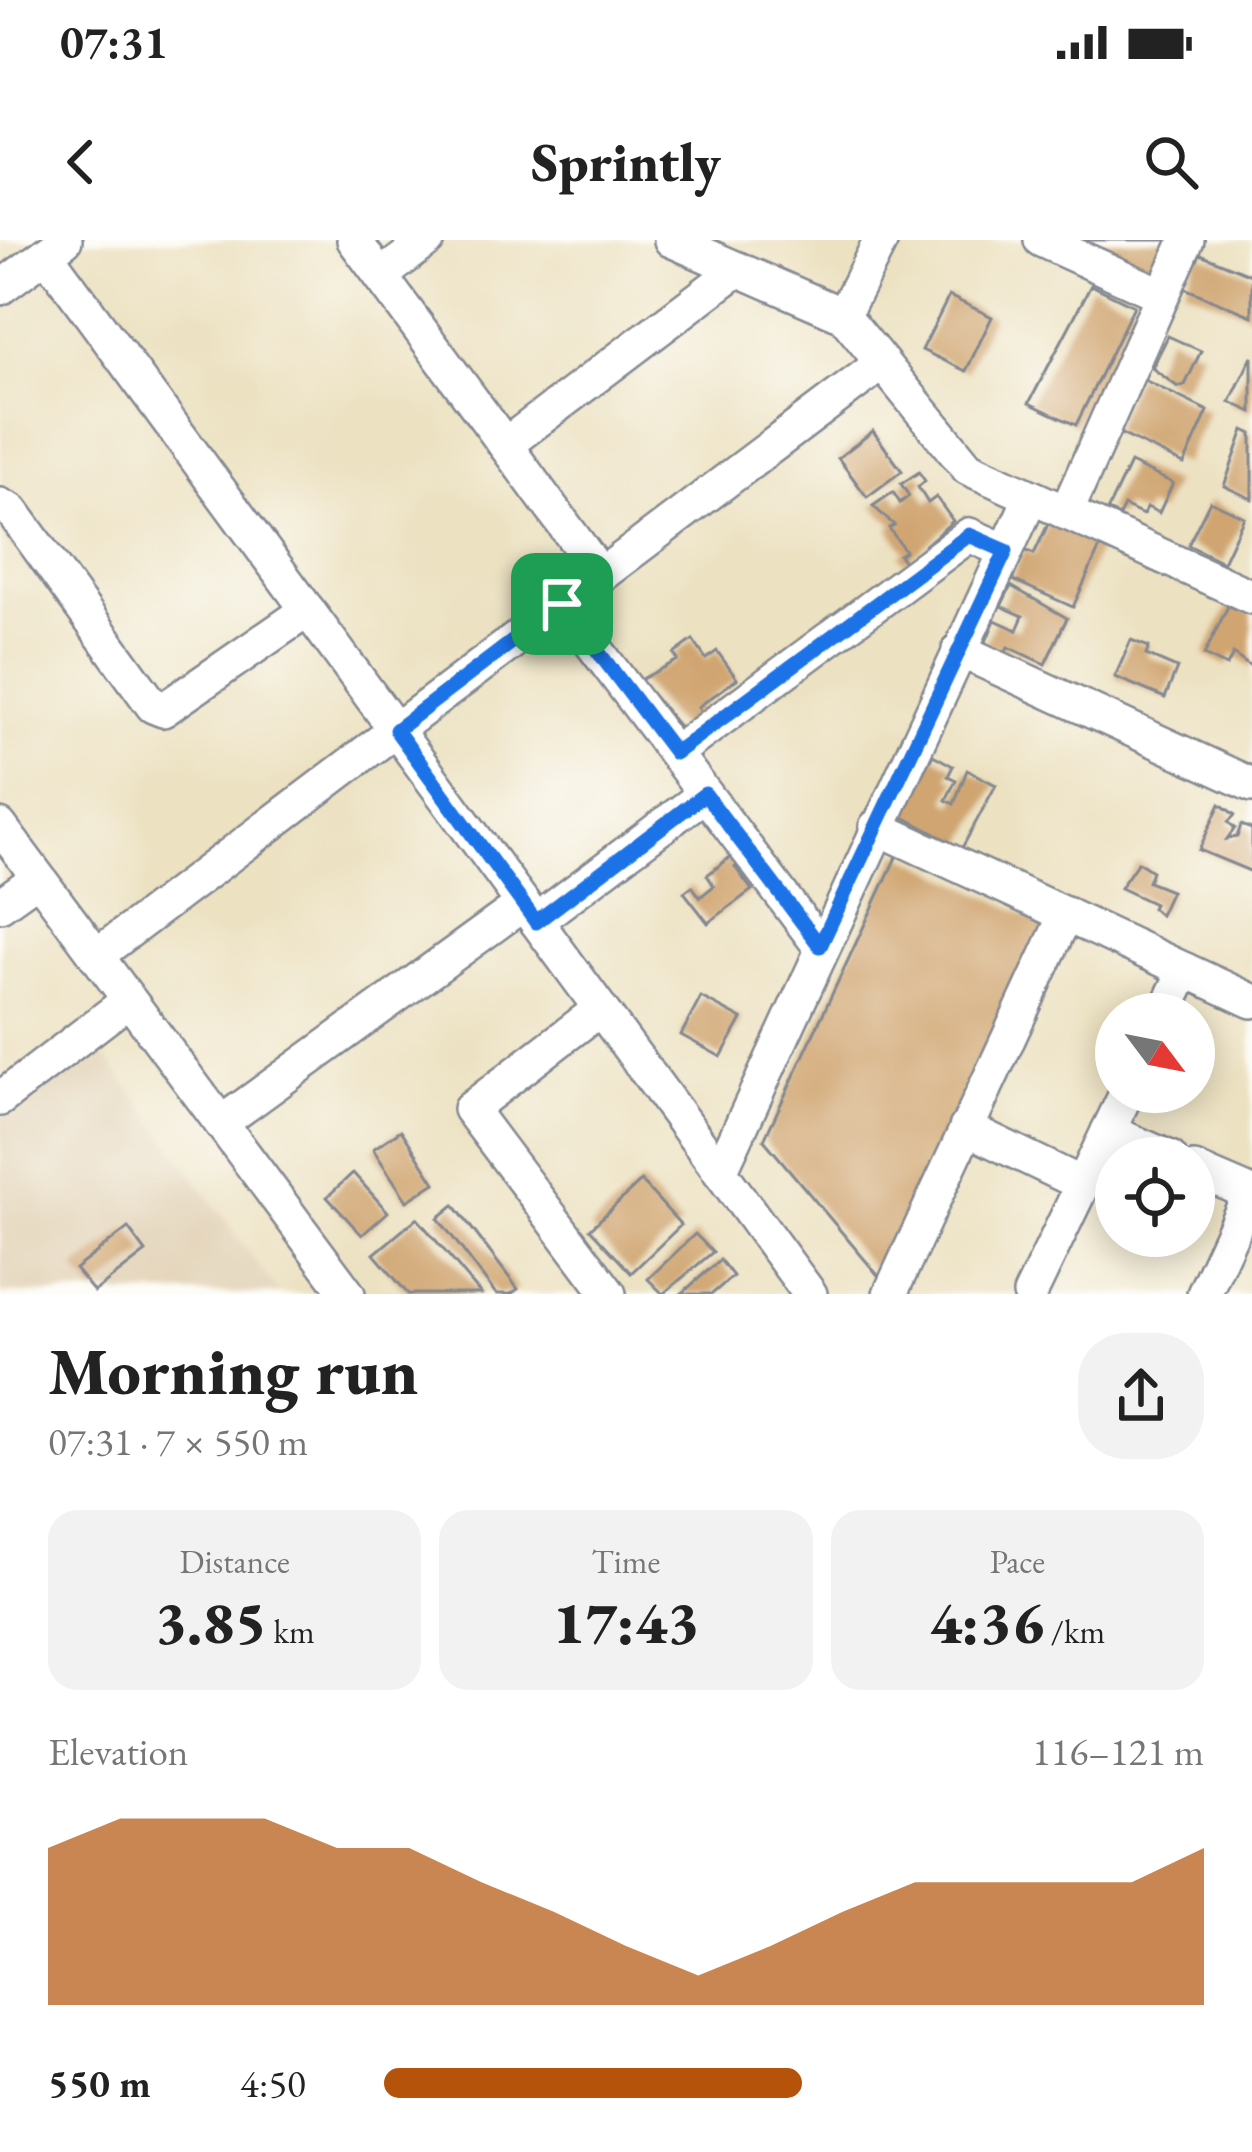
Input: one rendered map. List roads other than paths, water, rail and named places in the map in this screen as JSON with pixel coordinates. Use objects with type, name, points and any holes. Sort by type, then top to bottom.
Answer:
[{"type":"street","points":[[354,240],[601,575]]},
{"type":"street","points":[[382,275],[428,240]]},
{"type":"street","points":[[671,240],[842,315],[968,468],[1252,596]]},
{"type":"street","points":[[842,315],[880,240]]},
{"type":"street","points":[[1041,240],[1162,295]]},
{"type":"street","points":[[1066,513],[1187,240]]},
{"type":"street","points":[[0,288],[56,247],[308,610],[810,1294]]},
{"type":"street","points":[[506,445],[738,269]]},
{"type":"street","points":[[96,956],[882,363]]},
{"type":"street","points":[[720,1172],[820,946],[1031,497]]},
{"type":"street","points":[[0,505],[12,511],[153,706],[163,710],[308,610]]},
{"type":"street","points":[[675,753],[969,535],[1006,551]]},
{"type":"street","points":[[562,604],[820,946]]},
{"type":"street","points":[[959,650],[1252,785]]},
{"type":"street","points":[[221,1123],[705,794]]},
{"type":"street","points":[[0,826],[348,1294]]},
{"type":"street","points":[[876,826],[1252,1001]]},
{"type":"street","points":[[0,905],[38,878]]},
{"type":"street","points":[[890,1294],[1066,914]]},
{"type":"street","points":[[1174,993],[1185,970]]},
{"type":"street","points":[[0,1099],[129,1000]]},
{"type":"street","points":[[600,1009],[470,1109],[609,1294]]},
{"type":"street","points":[[1030,1294],[1117,1113]]},
{"type":"street","points":[[966,1128],[1082,1184]]},
{"type":"street","points":[[1108,1131],[1122,1137]]},
{"type":"street","points":[[1204,1294],[1251,1194],[1215,1178]]}]
